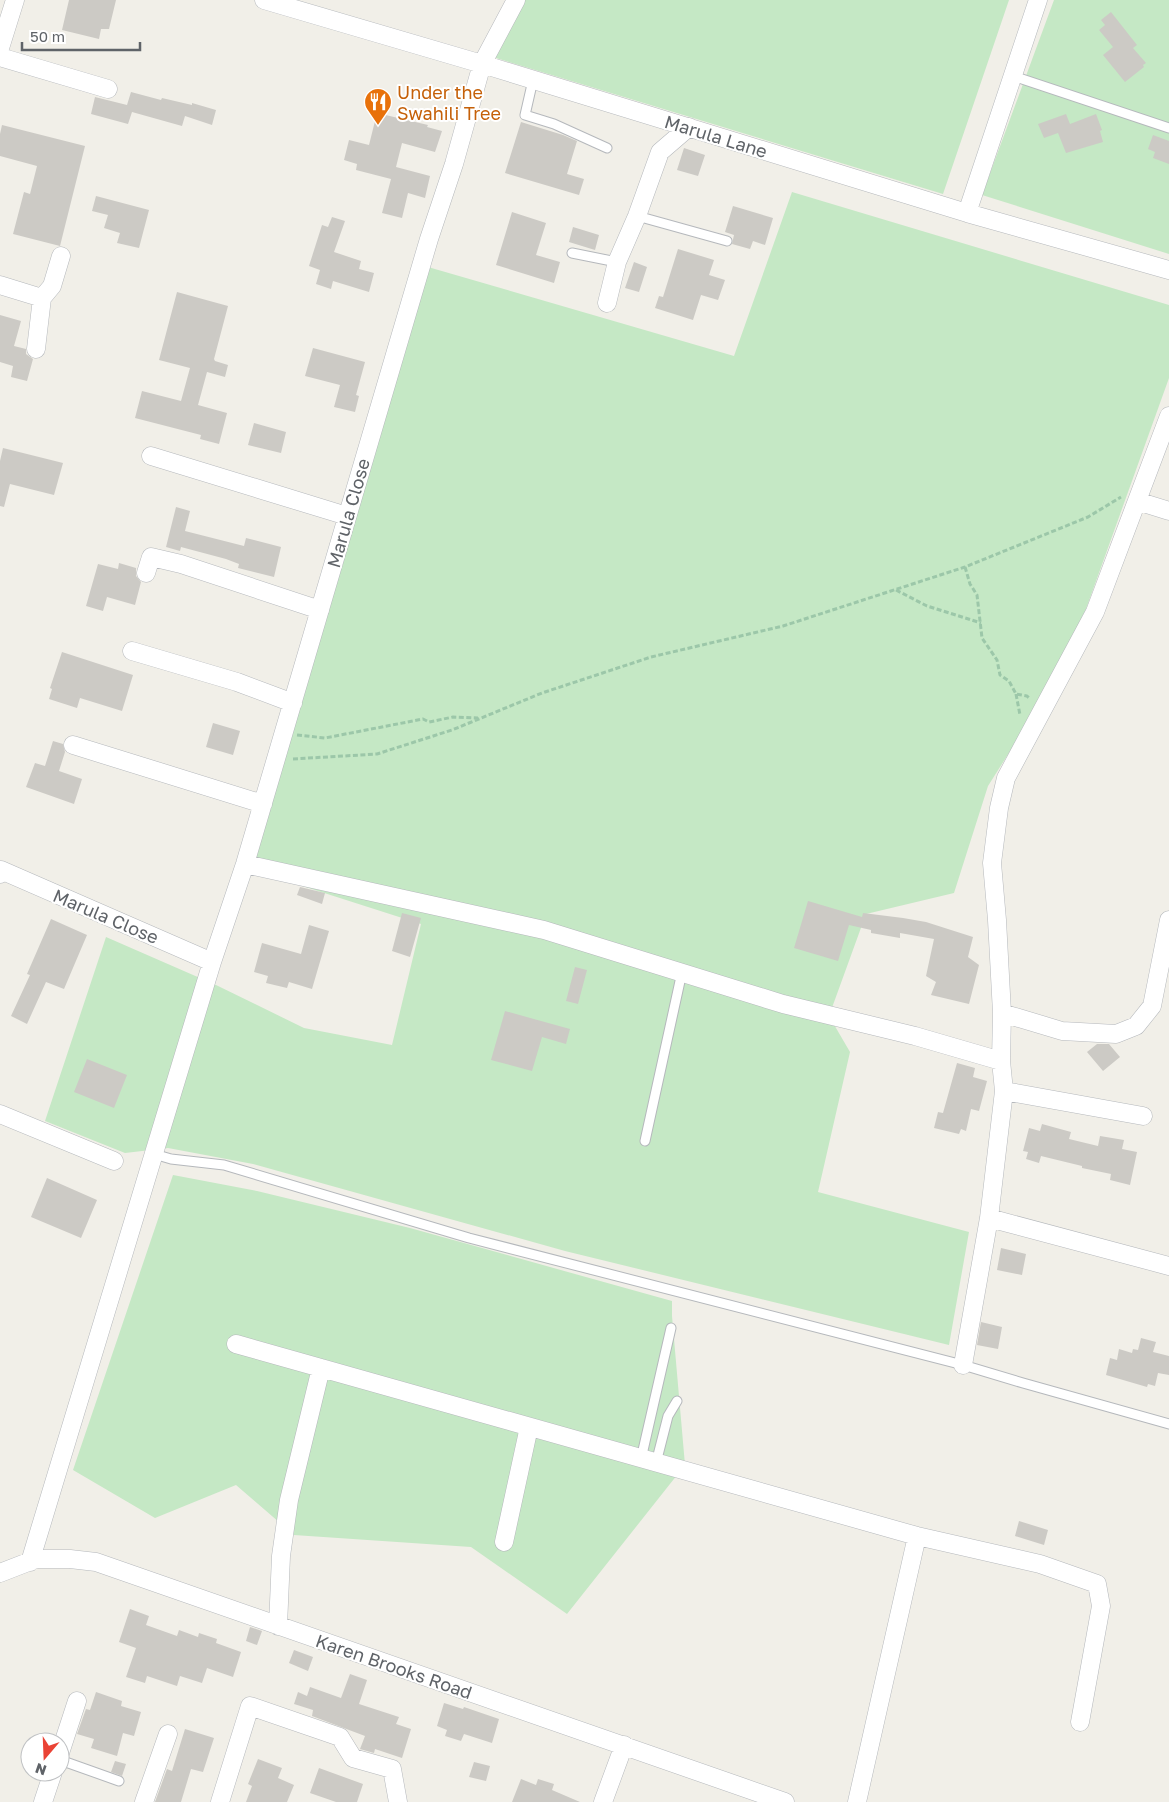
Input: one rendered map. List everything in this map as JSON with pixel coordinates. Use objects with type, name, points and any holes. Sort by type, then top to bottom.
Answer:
[{"type":"street","points":[[0,48],[15,0]]},
{"type":"street","name":"Marula Lane","points":[[264,0],[482,64],[967,213],[1169,270]]},
{"type":"street","name":"Marula Close","points":[[30,1562],[212,962],[245,864],[347,516],[454,164],[482,64],[516,0]]},
{"type":"street","points":[[967,213],[1038,0]]},
{"type":"street","points":[[0,57],[108,89]]},
{"type":"street","points":[[607,303],[617,262],[637,216],[660,152],[689,127]]},
{"type":"street","points":[[36,349],[31,328],[42,298],[52,286],[61,256]]},
{"type":"street","points":[[0,285],[42,298]]},
{"type":"street","points":[[963,1365],[989,1218],[1004,1091],[1001,1061],[1002,1013],[998,920],[992,862],[999,808],[1006,778],[1095,612],[1169,416]]},
{"type":"street","points":[[151,456],[347,516]]},
{"type":"street","points":[[1137,501],[1169,511]]},
{"type":"street","points":[[146,573],[151,557],[190,567],[320,610]]},
{"type":"street","points":[[132,651],[237,682],[293,703]]},
{"type":"street","points":[[73,745],[263,804]]},
{"type":"street","points":[[245,864],[544,930],[783,1004],[915,1036],[1001,1061]]},
{"type":"street","name":"Marula Close","points":[[0,871],[212,962]]},
{"type":"street","points":[[1002,1013],[1062,1031],[1116,1034],[1136,1026],[1152,1006],[1165,956],[1169,920]]},
{"type":"street","points":[[1004,1091],[1144,1116]]},
{"type":"street","points":[[0,1114],[114,1161]]},
{"type":"street","points":[[989,1218],[1169,1266]]},
{"type":"street","points":[[236,1344],[917,1536],[1040,1564],[1097,1584],[1101,1606],[1080,1722]]},
{"type":"street","points":[[278,1626],[281,1556],[290,1500],[321,1368]]},
{"type":"street","points":[[504,1542],[529,1427]]},
{"type":"street","points":[[857,1802],[917,1536]]},
{"type":"street","name":"Karen Brooks Road","points":[[0,1573],[36,1559],[70,1559],[96,1562],[785,1802]]},
{"type":"street","points":[[67,1732],[77,1701]]},
{"type":"street","points":[[220,1802],[250,1706],[340,1736],[352,1758],[392,1769],[398,1802]]},
{"type":"street","points":[[144,1802],[168,1734]]},
{"type":"street","points":[[603,1802],[624,1745]]},
{"type":"street","points":[[43,1802],[50,1782]]},
{"type":"lane","points":[[1013,76],[1169,128]]},
{"type":"lane","points":[[533,80],[525,115],[554,124],[607,148]]},
{"type":"lane","points":[[637,216],[728,241]]},
{"type":"lane","points":[[572,253],[617,262]]},
{"type":"lane","points":[[645,1141],[682,972]]},
{"type":"lane","points":[[154,1154],[171,1159],[224,1165],[470,1238],[963,1365],[1169,1424]]},
{"type":"lane","points":[[649,1461],[671,1328]]},
{"type":"lane","points":[[649,1461],[677,1401]]},
{"type":"lane","points":[[70,1764],[119,1781]]},
{"type":"path","points":[[276,760],[377,754],[452,730],[542,693],[651,657],[783,626],[964,568],[1088,517],[1144,484]]},
{"type":"path","points":[[964,568],[970,584],[978,595],[982,638],[997,660],[1000,675],[1009,681],[1016,694],[1026,696],[1042,709]]},
{"type":"path","points":[[896,590],[927,606],[981,623]]},
{"type":"path","points":[[284,734],[325,738],[422,719],[429,722],[453,717],[481,718]]},
{"type":"green space","points":[[515,0],[1009,0],[943,194],[486,55]]},
{"type":"green space","points":[[1054,0],[1169,0],[1169,254],[982,195]]},
{"type":"green space","points":[[792,192],[1169,305],[1169,378],[1086,609],[1036,710],[988,786],[954,893],[866,914],[829,1016],[850,1052],[818,1192],[969,1232],[949,1345],[565,1251],[253,1164],[168,1148],[125,1153],[45,1121],[106,937],[216,985],[304,1028],[392,1045],[421,924],[249,869],[428,267],[734,356]]},
{"type":"green space","points":[[173,1175],[257,1191],[410,1228],[672,1301],[685,1465],[567,1614],[471,1547],[294,1535],[236,1485],[155,1518],[73,1470]]},
{"type":"building","points":[[69,0],[116,0],[109,29],[101,29],[99,39],[62,30]]},
{"type":"building","points":[[1111,12],[1137,45],[1133,48],[1146,63],[1143,65],[1144,67],[1125,82],[1103,55],[1113,47],[1099,30],[1105,25],[1101,20]]},
{"type":"building","points":[[131,92],[161,100],[162,98],[192,105],[192,103],[216,110],[212,125],[185,116],[182,126],[132,112],[128,124],[91,114],[95,97],[127,105]]},
{"type":"building","points":[[377,113],[428,125],[427,127],[442,131],[435,152],[402,143],[396,167],[430,176],[425,198],[408,193],[402,218],[382,213],[391,179],[356,170],[357,164],[344,160],[349,140],[369,145]]},
{"type":"building","points":[[1066,114],[1070,124],[1096,114],[1102,130],[1100,131],[1103,142],[1066,153],[1058,133],[1044,138],[1038,124]]},
{"type":"building","points":[[521,122],[577,141],[567,174],[584,179],[579,195],[505,173]]},
{"type":"building","points":[[2,125],[85,146],[60,246],[13,234],[24,192],[30,194],[37,166],[0,156]]},
{"type":"building","points":[[1153,135],[1169,141],[1169,164],[1153,158],[1155,152],[1148,149]]},
{"type":"building","points":[[684,148],[705,155],[698,176],[677,170]]},
{"type":"building","points":[[96,196],[149,210],[139,248],[117,243],[120,233],[104,228],[108,215],[92,211]]},
{"type":"building","points":[[733,206],[773,218],[765,245],[753,241],[750,249],[732,244],[734,235],[725,232]]},
{"type":"building","points":[[512,212],[546,223],[536,255],[560,262],[554,283],[496,265]]},
{"type":"building","points":[[332,217],[345,221],[334,252],[361,261],[359,269],[374,273],[369,292],[333,281],[331,289],[316,284],[320,270],[309,266],[322,225],[328,227]]},
{"type":"building","points":[[573,227],[599,235],[595,250],[569,242]]},
{"type":"building","points":[[678,249],[714,260],[709,275],[725,280],[718,300],[701,295],[693,320],[655,308],[659,296],[663,297]]},
{"type":"building","points":[[634,262],[647,267],[639,292],[625,288]]},
{"type":"building","points":[[177,292],[228,306],[214,359],[228,365],[225,377],[207,372],[198,405],[227,413],[219,444],[200,439],[201,435],[135,418],[142,391],[181,401],[190,368],[159,360]]},
{"type":"building","points":[[0,315],[21,321],[14,346],[26,349],[26,354],[33,359],[27,381],[11,377],[13,366],[0,362]]},
{"type":"building","points":[[313,348],[365,362],[356,395],[359,396],[355,412],[334,407],[340,385],[305,376]]},
{"type":"building","points":[[254,423],[286,432],[281,453],[248,445]]},
{"type":"building","points":[[3,448],[63,463],[54,495],[10,484],[4,507],[0,506],[0,461]]},
{"type":"building","points":[[176,507],[190,511],[185,531],[244,546],[246,538],[281,547],[274,577],[238,568],[239,564],[226,559],[181,547],[180,551],[166,547]]},
{"type":"building","points":[[119,563],[136,568],[136,576],[141,582],[135,605],[107,597],[103,611],[86,606],[98,564],[118,569]]},
{"type":"building","points":[[62,652],[133,675],[122,711],[80,698],[77,708],[49,699],[52,689],[50,688]]},
{"type":"building","points":[[213,723],[240,731],[233,755],[206,747]]},
{"type":"building","points":[[53,741],[63,744],[65,752],[59,771],[82,779],[74,804],[26,787],[35,763],[45,766]]},
{"type":"building","points":[[300,887],[325,893],[322,904],[297,895]]},
{"type":"building","points":[[808,901],[862,917],[863,913],[926,922],[973,937],[968,957],[979,965],[969,1004],[931,995],[936,982],[926,976],[934,939],[900,933],[900,938],[871,933],[871,930],[849,925],[838,961],[794,948]]},
{"type":"building","points":[[402,913],[421,918],[410,957],[392,951]]},
{"type":"building","points":[[51,919],[87,935],[64,989],[46,982],[27,1024],[11,1016],[30,975],[27,974]]},
{"type":"building","points":[[309,925],[329,931],[312,989],[289,982],[287,988],[266,983],[268,976],[254,972],[262,943],[301,954]]},
{"type":"building","points":[[575,967],[587,970],[578,1004],[566,1001]]},
{"type":"building","points":[[505,1011],[570,1029],[566,1044],[542,1037],[532,1071],[491,1060]]},
{"type":"building","points":[[1097,1044],[1109,1044],[1120,1057],[1103,1071],[1087,1052]]},
{"type":"building","points":[[87,1059],[127,1075],[114,1108],[74,1092]]},
{"type":"building","points":[[957,1063],[975,1068],[973,1077],[987,1081],[979,1111],[971,1109],[966,1131],[961,1129],[959,1134],[934,1128],[938,1112],[943,1113]]},
{"type":"building","points":[[1042,1124],[1071,1132],[1069,1139],[1098,1146],[1100,1136],[1124,1140],[1122,1149],[1137,1152],[1130,1185],[1110,1180],[1111,1174],[1082,1168],[1082,1166],[1041,1156],[1039,1163],[1026,1159],[1028,1152],[1023,1151],[1029,1128],[1040,1131]]},
{"type":"building","points":[[47,1178],[97,1200],[81,1238],[31,1217]]},
{"type":"building","points":[[1001,1248],[1026,1254],[1022,1275],[997,1270]]},
{"type":"building","points":[[981,1322],[1002,1327],[998,1349],[977,1345]]},
{"type":"building","points":[[1141,1338],[1156,1342],[1153,1352],[1169,1356],[1169,1375],[1158,1373],[1155,1386],[1148,1384],[1147,1387],[1106,1375],[1110,1358],[1117,1360],[1119,1349],[1132,1353],[1133,1349],[1138,1350]]},
{"type":"building","points":[[1019,1521],[1048,1530],[1044,1545],[1015,1536]]},
{"type":"building","points":[[130,1609],[149,1616],[146,1625],[177,1636],[179,1630],[198,1637],[199,1633],[217,1639],[216,1643],[241,1652],[233,1677],[207,1668],[202,1683],[180,1676],[177,1686],[147,1676],[145,1683],[126,1677],[136,1648],[119,1642]]},
{"type":"building","points":[[250,1627],[262,1631],[257,1645],[246,1641]]},
{"type":"building","points":[[294,1650],[313,1657],[308,1671],[289,1663]]},
{"type":"building","points":[[350,1674],[367,1680],[359,1704],[399,1717],[396,1724],[411,1729],[402,1758],[375,1749],[374,1753],[360,1749],[365,1736],[312,1716],[313,1710],[294,1704],[298,1692],[307,1696],[310,1687],[341,1698]]},
{"type":"building","points":[[96,1692],[122,1701],[121,1706],[141,1712],[134,1736],[123,1733],[117,1756],[91,1748],[94,1739],[77,1734],[86,1709],[90,1710]]},
{"type":"building","points":[[444,1703],[463,1709],[464,1707],[499,1719],[492,1743],[464,1734],[461,1741],[445,1736],[447,1730],[437,1726]]},
{"type":"building","points":[[185,1729],[214,1738],[203,1772],[191,1769],[181,1802],[155,1802],[167,1769],[172,1771]]},
{"type":"building","points":[[258,1759],[282,1768],[278,1778],[294,1785],[287,1802],[246,1802],[252,1786],[248,1784]]},
{"type":"building","points":[[115,1761],[126,1764],[122,1776],[111,1772]]},
{"type":"building","points":[[474,1762],[490,1766],[486,1781],[469,1777]]},
{"type":"building","points":[[319,1768],[363,1784],[357,1802],[336,1802],[310,1793]]},
{"type":"building","points":[[521,1779],[536,1785],[538,1779],[554,1784],[552,1790],[580,1802],[512,1802]]},
{"type":"place","name":"Under the Swahili Tree","points":[[378,126]]}]
